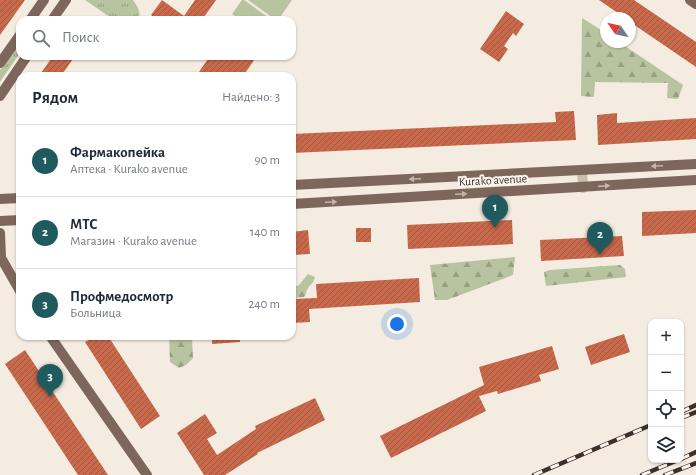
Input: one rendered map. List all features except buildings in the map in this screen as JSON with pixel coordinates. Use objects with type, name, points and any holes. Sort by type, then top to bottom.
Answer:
[{"type":"main road","points":[[33,16],[44,0]]},
{"type":"main road","points":[[55,16],[66,0]]},
{"type":"main road","points":[[690,0],[696,4]]},
{"type":"main road","points":[[0,63],[16,41]]},
{"type":"main road","points":[[16,72],[24,60]]},
{"type":"main road","points":[[0,96],[16,72]]},
{"type":"main road","name":"Kurako avenue","points":[[296,185],[696,164]]},
{"type":"main road","name":"Kurako avenue","points":[[296,204],[583,188],[696,180]]},
{"type":"main road","points":[[0,199],[16,198]]},
{"type":"main road","points":[[0,221],[16,220]]},
{"type":"main road","points":[[0,233],[0,256],[16,285]]},
{"type":"main road","points":[[53,340],[147,475]]},
{"type":"lane","points":[[582,170],[583,188]]},
{"type":"green space","points":[[85,0],[133,0],[139,14],[139,16],[108,16]]},
{"type":"green space","points":[[242,0],[244,0],[266,16],[235,16],[232,14]]},
{"type":"green space","points":[[248,0],[292,0],[281,16],[270,16]]},
{"type":"green space","points":[[582,18],[600,29],[600,48],[628,48],[683,85],[678,99],[667,98],[668,83],[595,82],[594,97],[581,96]]},
{"type":"green space","points":[[16,47],[16,59],[0,82],[0,70]]},
{"type":"green space","points":[[515,257],[513,275],[447,300],[435,300],[430,265]]},
{"type":"green space","points":[[620,265],[625,269],[626,277],[546,286],[544,272],[550,270]]},
{"type":"green space","points":[[308,274],[315,277],[307,289],[305,296],[296,298],[296,286],[299,285]]},
{"type":"green space","points":[[169,340],[192,340],[193,358],[186,365],[179,368],[170,362]]},
{"type":"railway","points":[[684,411],[696,405]]},
{"type":"railway","points":[[684,417],[696,412]]},
{"type":"railway","points":[[534,475],[648,426]]},
{"type":"railway","points":[[684,458],[696,452]]},
{"type":"railway","points":[[642,475],[671,463]]},
{"type":"railway","points":[[665,475],[696,463]]},
{"type":"place","name":"Фармакопейка","points":[[495,228]]},
{"type":"place","name":"МТС","points":[[600,255]]},
{"type":"place","name":"Профмедосмотр","points":[[50,397]]}]
